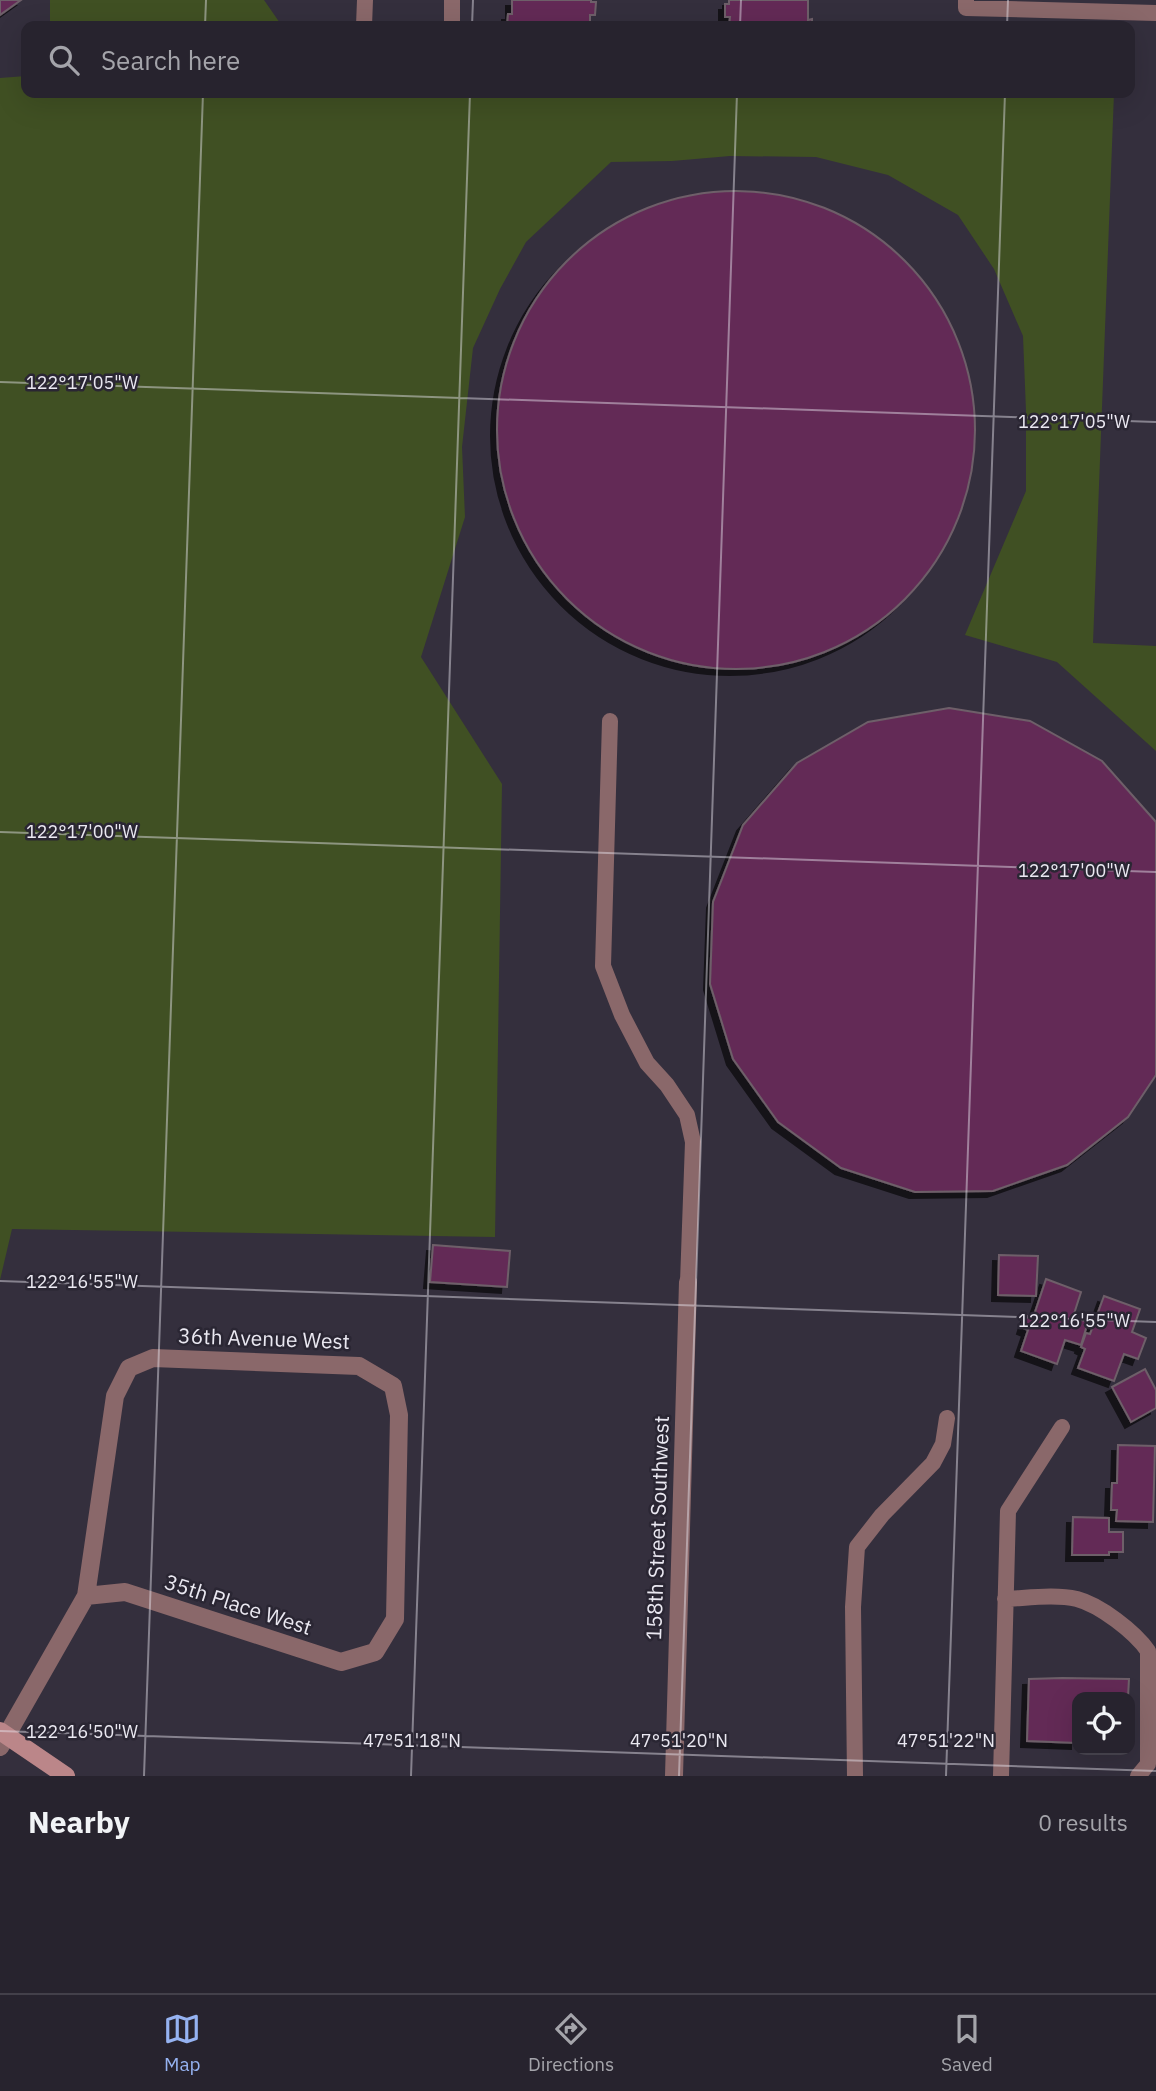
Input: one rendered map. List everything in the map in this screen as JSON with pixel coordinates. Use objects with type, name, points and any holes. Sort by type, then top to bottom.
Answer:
[{"type":"street","name":"158th Street Southwest","points":[[674,1776],[688,1282]]},
{"type":"street","name":"36th Avenue West","points":[[86,1596],[115,1396],[129,1368],[153,1358],[359,1366],[393,1385],[399,1415],[395,1619],[375,1652]]},
{"type":"street","name":"35th Place West","points":[[86,1596],[125,1592],[341,1662],[375,1652]]},
{"type":"street","points":[[66,1776],[2,1738],[86,1596]]},
{"type":"lane","points":[[364,21],[365,0]]},
{"type":"lane","points":[[452,0],[452,21]]},
{"type":"lane","points":[[966,0],[966,8],[1156,13]]},
{"type":"lane","points":[[610,721],[603,966],[622,1015],[647,1063],[667,1085],[687,1115],[693,1142],[688,1282]]},
{"type":"lane","points":[[855,1776],[853,1607],[857,1547],[882,1515],[933,1463],[943,1444],[947,1418]]},
{"type":"lane","points":[[1001,1776],[1007,1511],[1062,1427]]},
{"type":"lane","points":[[1005,1599],[1079,1600],[1123,1624],[1142,1641],[1148,1651],[1148,1764],[1138,1776]]},
{"type":"green space","points":[[50,0],[264,0],[279,21],[50,21]]},
{"type":"green space","points":[[21,76],[21,98],[1114,98],[1093,643],[1156,646],[1156,751],[1057,662],[965,635],[1026,491],[1026,411],[1023,336],[994,269],[958,215],[888,175],[816,157],[730,156],[611,162],[526,242],[500,289],[473,348],[462,447],[465,517],[421,657],[502,784],[495,1237],[12,1229],[0,1280],[0,78]]},
{"type":"building","points":[[0,0],[21,0],[0,15]]},
{"type":"building","points":[[512,0],[596,2],[595,15],[590,15],[590,21],[507,21],[508,14],[512,14]]},
{"type":"building","points":[[729,0],[808,0],[808,20],[812,21],[730,21],[730,17],[725,17],[725,4],[729,4]]},
{"type":"building","points":[[736,191],[783,195],[828,209],[869,231],[905,261],[935,297],[957,338],[971,383],[975,430],[971,477],[957,522],[935,563],[905,599],[869,629],[828,651],[783,665],[736,669],[689,665],[644,651],[603,629],[567,599],[537,563],[515,522],[501,477],[497,430],[501,383],[515,338],[537,297],[567,261],[603,231],[644,209],[689,195]]},
{"type":"building","points":[[949,708],[1030,721],[1102,761],[1156,822],[1156,1075],[1128,1117],[1067,1165],[993,1191],[915,1192],[841,1168],[778,1122],[733,1059],[710,984],[713,902],[743,825],[797,763],[868,722]]},
{"type":"building","points":[[433,1245],[510,1251],[507,1287],[430,1282]]},
{"type":"building","points":[[999,1255],[1038,1256],[1036,1296],[998,1295]]},
{"type":"building","points":[[1046,1279],[1081,1292],[1073,1317],[1088,1322],[1081,1345],[1065,1340],[1057,1364],[1021,1351],[1028,1330],[1023,1328],[1027,1316],[1033,1318]]},
{"type":"building","points":[[1104,1296],[1140,1309],[1132,1332],[1146,1338],[1138,1359],[1124,1354],[1114,1381],[1078,1368],[1085,1349],[1081,1347],[1086,1333],[1090,1334]]},
{"type":"building","points":[[1145,1369],[1156,1390],[1156,1408],[1131,1422],[1112,1387]]},
{"type":"building","points":[[1118,1445],[1155,1446],[1153,1522],[1116,1521],[1117,1510],[1111,1510],[1112,1483],[1117,1483]]},
{"type":"building","points":[[1073,1517],[1109,1518],[1109,1532],[1123,1532],[1123,1552],[1109,1552],[1109,1555],[1072,1555]]},
{"type":"building","points":[[1029,1679],[1129,1679],[1128,1692],[1072,1692],[1072,1743],[1027,1741]]}]
